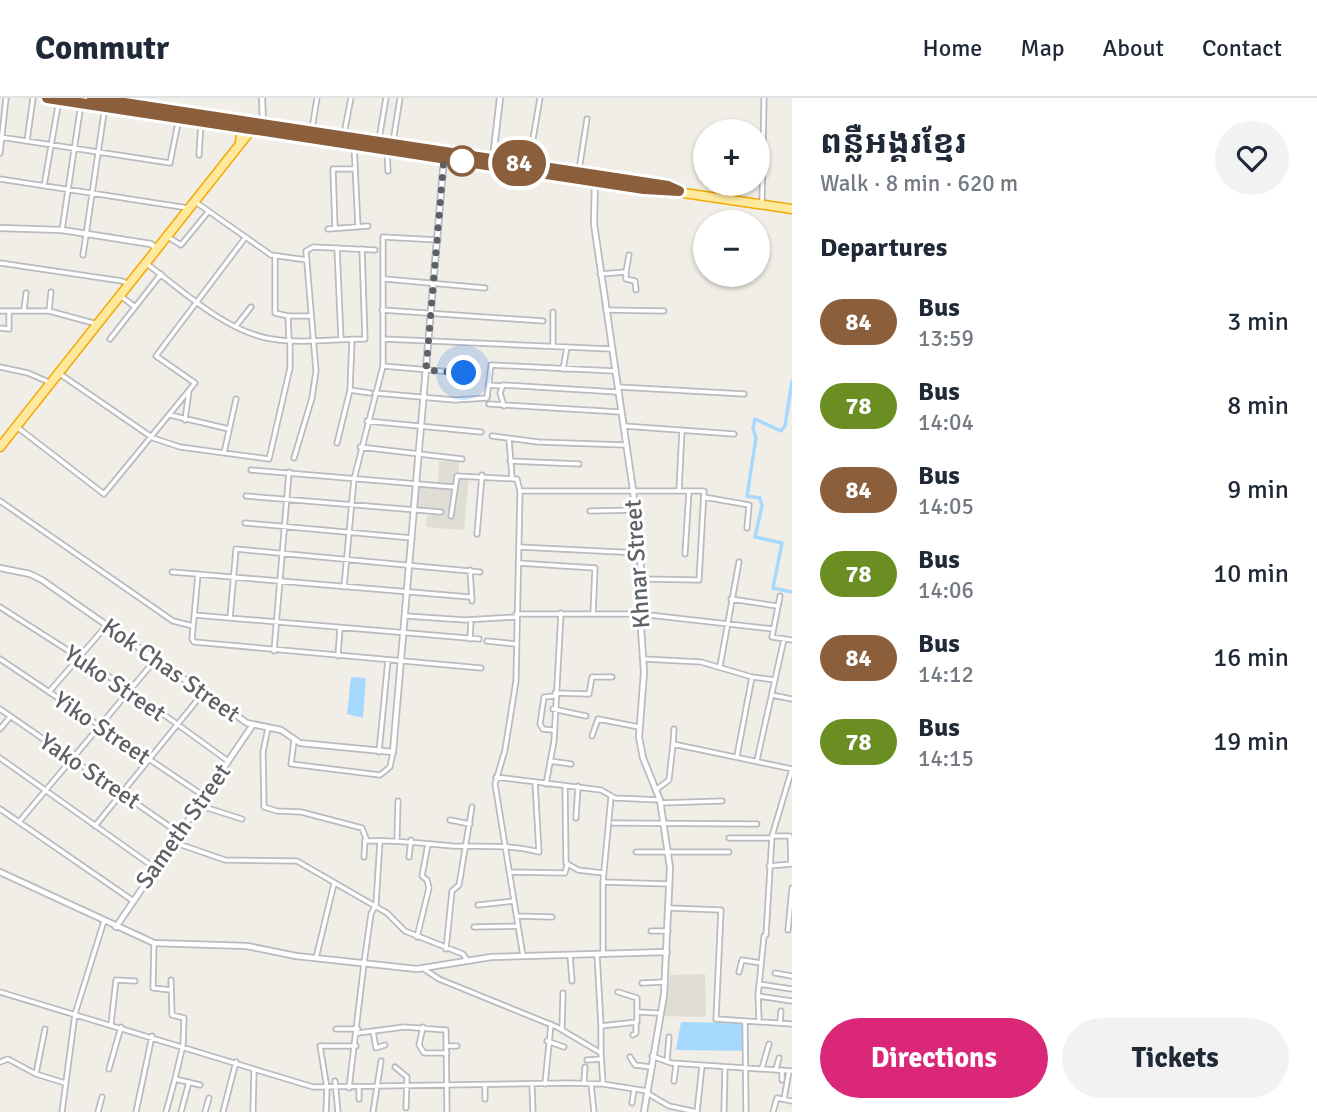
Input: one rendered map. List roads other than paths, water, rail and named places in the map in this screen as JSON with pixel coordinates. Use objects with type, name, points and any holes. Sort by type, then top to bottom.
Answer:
[{"type":"highway","points":[[233,126],[241,132],[239,147]]},
{"type":"highway","points":[[0,447],[100,325],[253,126],[354,145],[390,147],[792,209]]},
{"type":"highway","points":[[311,135],[343,136],[378,142],[390,147]]},
{"type":"highway","points":[[492,162],[529,164],[579,172],[596,178]]},
{"type":"main road","points":[[47,98],[158,108],[253,126]]},
{"type":"main road","points":[[92,98],[179,118],[233,126],[253,126]]},
{"type":"street","points":[[0,153],[6,98]]},
{"type":"street","points":[[27,141],[33,98]]},
{"type":"street","points":[[158,108],[159,98]]},
{"type":"street","points":[[262,98],[262,127]]},
{"type":"street","points":[[311,135],[317,98]]},
{"type":"street","points":[[343,136],[351,98]]},
{"type":"street","points":[[378,142],[386,98]]},
{"type":"street","points":[[388,170],[399,98]]},
{"type":"street","points":[[492,162],[500,98]]},
{"type":"street","points":[[529,164],[540,98]]},
{"type":"street","points":[[762,204],[764,98]]},
{"type":"street","points":[[44,186],[59,99]]},
{"type":"street","points":[[62,230],[81,103]]},
{"type":"street","points":[[83,255],[105,103]]},
{"type":"street","points":[[1,137],[171,163],[179,118]]},
{"type":"street","points":[[579,172],[587,119]]},
{"type":"street","points":[[199,155],[201,121]]},
{"type":"street","points":[[354,145],[358,227]]},
{"type":"street","points":[[294,741],[291,764],[380,775],[390,767],[405,634],[444,155]]},
{"type":"street","points":[[335,228],[333,169],[354,169]]},
{"type":"street","name":"Khnar Street","points":[[596,178],[594,224],[640,553],[640,614],[644,659],[639,727],[643,758],[657,789],[669,853],[665,982],[644,1112]]},
{"type":"street","points":[[0,179],[92,194],[193,205],[208,212],[275,257],[307,260]]},
{"type":"street","points":[[168,237],[181,245],[208,212]]},
{"type":"street","points":[[328,229],[368,226]]},
{"type":"street","points":[[0,228],[62,230],[151,244],[158,249]]},
{"type":"street","points":[[344,587],[354,479],[372,393],[383,366],[384,236],[438,240]]},
{"type":"street","points":[[17,427],[104,494],[153,438],[195,383],[156,356],[245,238]]},
{"type":"street","points":[[294,458],[316,371],[311,339],[308,247],[375,250]]},
{"type":"street","points":[[337,248],[341,339]]},
{"type":"street","points":[[147,264],[236,326],[265,338],[352,339],[366,337],[362,249]]},
{"type":"street","points":[[629,255],[626,279],[635,281],[636,290]]},
{"type":"street","points":[[275,257],[275,313],[310,316]]},
{"type":"street","points":[[0,263],[122,281],[130,285]]},
{"type":"street","points":[[600,274],[626,272]]},
{"type":"street","points":[[110,339],[161,274]]},
{"type":"street","points":[[385,279],[485,288]]},
{"type":"street","points":[[49,311],[51,292]]},
{"type":"street","points":[[24,310],[26,293]]},
{"type":"street","points":[[122,297],[135,307]]},
{"type":"street","points":[[236,326],[251,307]]},
{"type":"street","points":[[382,310],[543,321]]},
{"type":"street","points":[[606,310],[664,311]]},
{"type":"street","points":[[0,311],[49,311],[91,320],[100,325]]},
{"type":"street","points":[[9,311],[9,335]]},
{"type":"street","points":[[553,312],[553,346]]},
{"type":"street","points":[[60,374],[153,438],[180,447],[270,458],[290,368],[288,316]]},
{"type":"street","points":[[0,328],[9,329]]},
{"type":"street","points":[[337,443],[350,390],[352,339]]},
{"type":"street","points":[[384,339],[611,349]]},
{"type":"street","points":[[563,369],[567,347]]},
{"type":"street","points":[[350,390],[424,398],[487,398],[491,365],[614,371]]},
{"type":"street","points":[[383,366],[464,373]]},
{"type":"street","points":[[0,367],[29,373],[52,383]]},
{"type":"street","points":[[488,385],[744,394]]},
{"type":"street","points":[[502,387],[500,398],[504,405]]},
{"type":"street","points":[[185,420],[190,389]]},
{"type":"street","points":[[224,453],[236,399]]},
{"type":"street","points":[[489,404],[620,412]]},
{"type":"street","points":[[169,415],[229,429]]},
{"type":"street","points":[[367,421],[481,432]]},
{"type":"street","points":[[622,425],[734,434]]},
{"type":"street","points":[[679,490],[682,430]]},
{"type":"street","points":[[492,436],[625,445]]},
{"type":"street","points":[[509,439],[512,477]]},
{"type":"street","points":[[360,447],[462,459]]},
{"type":"street","points":[[510,461],[579,464]]},
{"type":"street","points":[[251,470],[454,487]]},
{"type":"street","points":[[274,651],[289,472]]},
{"type":"street","points":[[451,516],[455,479],[460,475],[517,479],[520,491],[516,681],[505,750],[496,777],[496,800],[523,956]]},
{"type":"street","points":[[477,534],[482,475]]},
{"type":"street","points":[[520,491],[704,491],[699,580],[642,579]]},
{"type":"street","points":[[685,554],[689,491]]},
{"type":"street","points":[[246,496],[441,513]]},
{"type":"street","points":[[704,497],[749,505],[747,528]]},
{"type":"street","points":[[0,501],[166,616],[193,626]]},
{"type":"street","points":[[590,510],[635,510]]},
{"type":"street","points":[[245,523],[412,538]]},
{"type":"street","points":[[519,547],[640,553]]},
{"type":"street","points":[[230,618],[236,549],[480,572]]},
{"type":"street","points":[[720,666],[726,621],[739,562]]},
{"type":"street","points":[[518,563],[595,568],[593,614]]},
{"type":"street","name":"Kok Chas Street","points":[[1,570],[30,574],[42,580],[252,726],[281,730],[294,741],[393,752]]},
{"type":"street","points":[[172,572],[471,599],[470,570]]},
{"type":"street","points":[[198,574],[194,642],[481,668]]},
{"type":"street","points":[[780,596],[772,637],[792,640]]},
{"type":"street","points":[[731,599],[778,607]]},
{"type":"street","name":"Yuko Street","points":[[0,607],[130,690],[228,761]]},
{"type":"street","points":[[546,783],[561,614]]},
{"type":"street","points":[[406,616],[471,620],[516,615],[640,614],[726,621],[773,629]]},
{"type":"street","points":[[194,615],[479,639]]},
{"type":"street","points":[[470,639],[471,620]]},
{"type":"street","points":[[49,692],[107,625]]},
{"type":"street","points":[[338,656],[340,628]]},
{"type":"street","points":[[757,760],[784,639]]},
{"type":"street","points":[[487,641],[516,643]]},
{"type":"street","name":"Yiko Street","points":[[0,659],[204,796]]},
{"type":"street","points":[[19,822],[156,659]]},
{"type":"street","points":[[644,659],[692,660],[752,677],[775,680]]},
{"type":"street","points":[[379,752],[388,660]]},
{"type":"street","points":[[552,730],[543,729],[540,724],[544,697],[555,694],[589,694],[592,677],[612,677]]},
{"type":"street","points":[[737,756],[752,677]]},
{"type":"street","points":[[95,826],[203,693]]},
{"type":"street","points":[[772,695],[792,699]]},
{"type":"street","name":"Yako Street","points":[[0,709],[179,833]]},
{"type":"street","points":[[553,709],[586,716]]},
{"type":"street","points":[[0,729],[10,717]]},
{"type":"street","points":[[592,736],[598,719],[639,727]]},
{"type":"street","name":"Sameth Street","points":[[116,927],[252,726]]},
{"type":"street","points":[[268,728],[263,752],[264,807],[276,811],[301,812],[362,828],[365,840],[364,857]]},
{"type":"street","points":[[657,789],[668,780],[674,729]]},
{"type":"street","points":[[673,744],[792,769],[772,837],[758,996],[759,1019]]},
{"type":"street","points":[[0,758],[155,869]]},
{"type":"street","points":[[550,761],[571,764]]},
{"type":"street","points":[[496,777],[579,786],[601,790],[611,797],[660,801],[722,801]]},
{"type":"street","points":[[365,840],[397,838],[428,844],[541,851],[534,804],[535,782]]},
{"type":"street","points":[[510,872],[565,873],[565,786]]},
{"type":"street","points":[[576,818],[579,786]]},
{"type":"street","points":[[603,1084],[600,954],[611,797]]},
{"type":"street","points":[[397,838],[398,801]]},
{"type":"street","points":[[198,805],[242,818]]},
{"type":"street","points":[[446,949],[452,891],[459,885],[472,807]]},
{"type":"street","points":[[0,809],[132,900]]},
{"type":"street","points":[[450,820],[470,824]]},
{"type":"street","points":[[613,823],[757,824]]},
{"type":"street","points":[[730,838],[790,836],[791,864],[769,866]]},
{"type":"street","points":[[349,1088],[358,1031],[364,963],[374,907],[380,840]]},
{"type":"street","points":[[409,857],[411,840]]},
{"type":"street","points":[[173,842],[225,860],[295,861],[387,913],[405,931],[465,955],[468,961]]},
{"type":"street","points":[[416,937],[429,888],[427,880],[422,876],[428,844]]},
{"type":"street","points":[[636,852],[729,852]]},
{"type":"street","points":[[567,864],[578,870],[604,874]]},
{"type":"street","points":[[0,872],[155,943],[247,946],[316,958],[424,969],[468,961],[523,956],[667,952]]},
{"type":"street","points":[[603,882],[669,884]]},
{"type":"street","points":[[316,958],[334,884]]},
{"type":"street","points":[[788,930],[792,888]]},
{"type":"street","points":[[478,905],[514,901]]},
{"type":"street","points":[[669,908],[722,910],[715,1016],[718,1020],[746,1022],[759,1019],[792,1024]]},
{"type":"street","points":[[517,916],[552,917]]},
{"type":"street","points":[[62,1112],[75,1014],[104,921]]},
{"type":"street","points":[[474,927],[518,926]]},
{"type":"street","points":[[651,930],[668,931]]},
{"type":"street","points":[[155,943],[153,988],[171,990]]},
{"type":"street","points":[[570,955],[572,981]]},
{"type":"street","points":[[739,972],[742,960],[762,963]]},
{"type":"street","points":[[424,969],[439,979],[551,1024],[601,1053]]},
{"type":"street","points":[[775,974],[792,976]]},
{"type":"street","points":[[111,1024],[116,980],[135,981]]},
{"type":"street","points":[[166,1112],[183,1045],[184,1018],[172,1015],[171,980]]},
{"type":"street","points":[[642,983],[665,982]]},
{"type":"street","points":[[759,984],[792,989]]},
{"type":"street","points":[[0,992],[327,1088],[603,1084],[647,1092],[669,1106],[697,1112],[702,1066]]},
{"type":"street","points":[[618,992],[637,997],[636,1033],[633,1035]]},
{"type":"street","points":[[562,1030],[563,993]]},
{"type":"street","points":[[758,996],[792,1001]]},
{"type":"street","points":[[780,1022],[781,1011]]},
{"type":"street","points":[[638,1012],[658,1013]]},
{"type":"street","points":[[746,1022],[746,1112]]},
{"type":"street","points":[[545,1084],[547,1041],[551,1024]]},
{"type":"street","points":[[601,1026],[636,1024]]},
{"type":"street","points":[[109,1069],[121,1027]]},
{"type":"street","points":[[336,1029],[373,1031],[424,1027],[446,1030],[447,1112]]},
{"type":"street","points":[[424,1027],[419,1045],[424,1053],[447,1053]]},
{"type":"street","points":[[36,1073],[45,1029]]},
{"type":"street","points":[[373,1031],[376,1048],[385,1045]]},
{"type":"street","points":[[136,1112],[152,1036]]},
{"type":"street","points":[[667,1061],[669,1037]]},
{"type":"street","points":[[547,1041],[564,1047]]},
{"type":"street","points":[[762,1068],[769,1044]]},
{"type":"street","points":[[326,1112],[327,1088],[320,1046],[356,1046]]},
{"type":"street","points":[[447,1046],[457,1046]]},
{"type":"street","points":[[652,1056],[676,1064],[791,1071],[784,1099]]},
{"type":"street","points":[[630,1057],[635,1065],[651,1067]]},
{"type":"street","points":[[770,1076],[776,1070],[779,1058]]},
{"type":"street","points":[[0,1062],[8,1059],[65,1083]]},
{"type":"street","points":[[587,1060],[601,1059]]},
{"type":"street","points":[[373,1112],[381,1061]]},
{"type":"street","points":[[223,1112],[236,1062]]},
{"type":"street","points":[[674,1081],[676,1064]]},
{"type":"street","points":[[395,1067],[407,1077],[406,1108]]},
{"type":"street","points":[[584,1067],[584,1083]]},
{"type":"street","points":[[724,1112],[725,1067]]},
{"type":"street","points":[[253,1112],[254,1068]]},
{"type":"street","points":[[776,1070],[782,1080]]},
{"type":"street","points":[[175,1079],[200,1085]]},
{"type":"street","points":[[335,1081],[338,1112]]},
{"type":"street","points":[[181,1112],[189,1082]]},
{"type":"street","points":[[532,1084],[533,1112]]},
{"type":"street","points":[[591,1084],[594,1112]]},
{"type":"street","points":[[485,1085],[485,1099]]},
{"type":"street","points":[[359,1087],[359,1099]]},
{"type":"street","points":[[632,1103],[634,1089]]},
{"type":"street","points":[[98,1112],[102,1097]]},
{"type":"street","points":[[205,1112],[209,1098]]},
{"type":"street","points":[[773,1112],[777,1098],[792,1101]]},
{"type":"water","points":[[351,677],[366,678],[363,718],[347,714]]},
{"type":"water","points":[[681,1022],[745,1023],[745,1051],[676,1050]]},
{"type":"waterway","points":[[792,381],[785,426],[781,431],[755,419],[753,428],[756,438],[747,496],[760,498],[762,506],[755,537],[782,543],[773,588],[792,592]]}]
